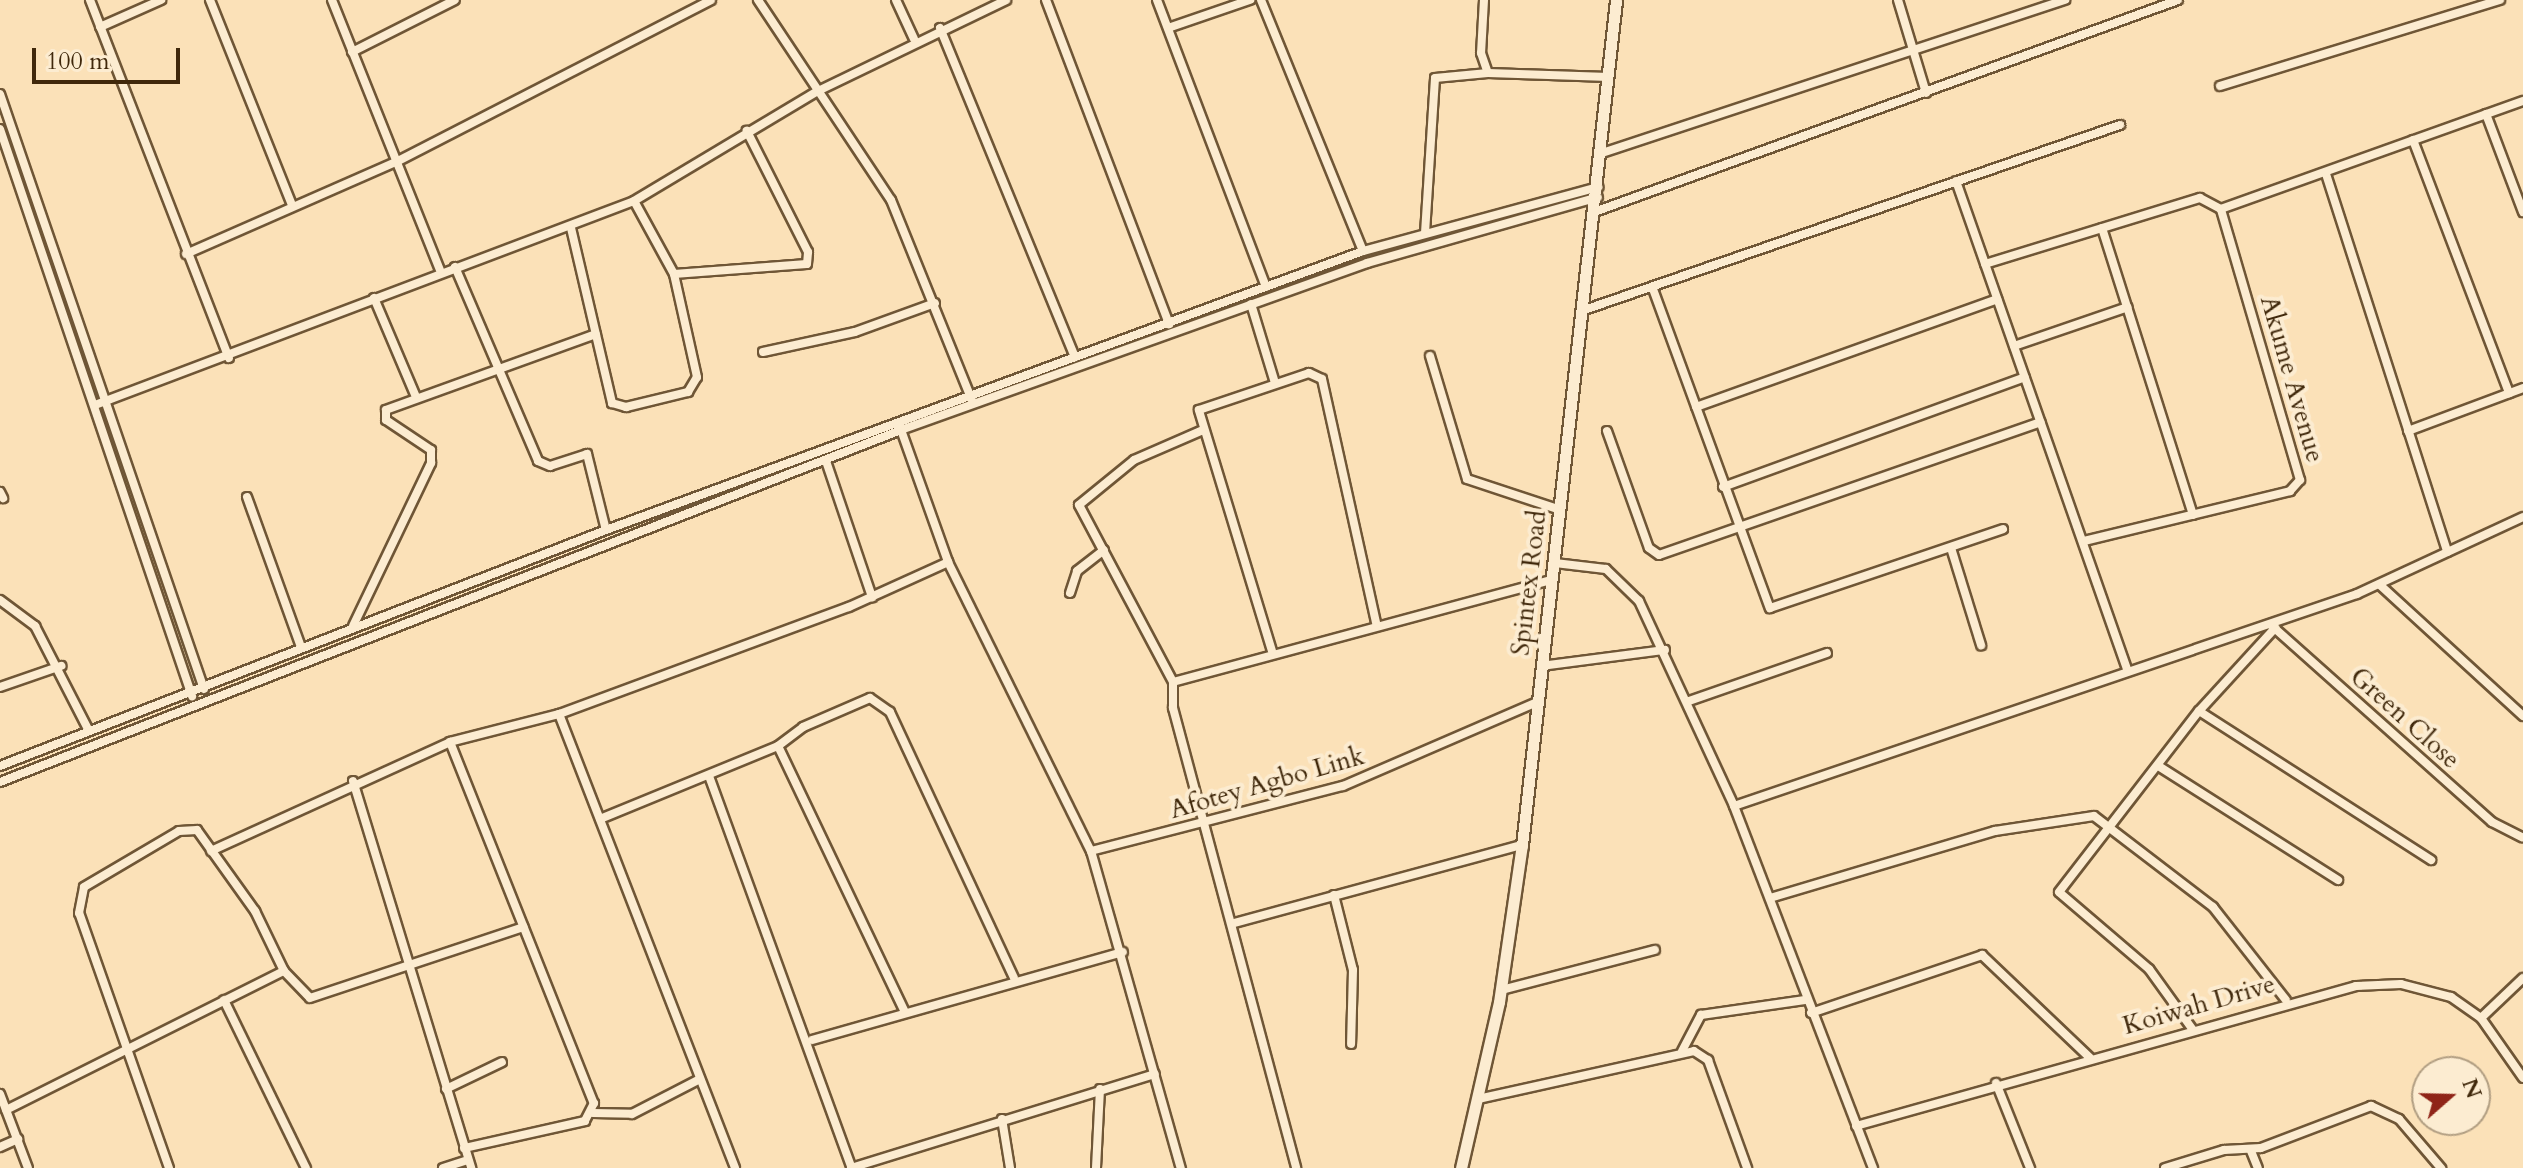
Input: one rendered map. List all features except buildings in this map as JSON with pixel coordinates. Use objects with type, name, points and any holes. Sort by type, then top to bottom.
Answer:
[{"type":"main road","name":"Spintex Road","points":[[1461,1168],[1501,990],[1522,845],[1541,666],[1587,309],[1616,0]]},
{"type":"street","points":[[90,0],[186,254],[229,358]]},
{"type":"street","points":[[100,27],[161,0]]},
{"type":"street","points":[[210,0],[292,205]]},
{"type":"street","points":[[332,0],[441,273]]},
{"type":"street","points":[[352,52],[455,0]]},
{"type":"street","points":[[186,254],[396,162],[711,0]]},
{"type":"street","points":[[758,0],[876,173],[935,303],[973,405]]},
{"type":"street","points":[[896,0],[914,39]]},
{"type":"street","points":[[95,405],[229,358],[374,298],[571,228],[634,201],[747,131],[914,39],[1006,0]]},
{"type":"street","points":[[1046,0],[1169,324]]},
{"type":"street","points":[[1157,0],[1266,287]]},
{"type":"street","points":[[1168,28],[1250,0]]},
{"type":"street","points":[[1261,0],[1363,251]]},
{"type":"street","points":[[1484,0],[1481,53],[1488,73]]},
{"type":"street","points":[[1898,0],[1926,93]]},
{"type":"street","points":[[1602,153],[2065,0]]},
{"type":"street","points":[[1597,211],[2178,0]]},
{"type":"street","points":[[2220,86],[2500,0]]},
{"type":"street","points":[[940,28],[1075,357]]},
{"type":"street","points":[[1425,233],[1435,78],[1488,73],[1609,77]]},
{"type":"street","points":[[0,94],[206,697]]},
{"type":"street","points":[[1985,264],[2200,198],[2221,209],[2326,174],[2523,101]]},
{"type":"street","points":[[2486,114],[2523,212]]},
{"type":"street","points":[[1587,309],[1653,289],[2120,125]]},
{"type":"street","points":[[0,129],[194,702]]},
{"type":"street","points":[[674,274],[807,264],[808,252],[747,131]]},
{"type":"street","points":[[2413,140],[2509,393]]},
{"type":"street","points":[[2326,174],[2447,552]]},
{"type":"street","points":[[1956,181],[2127,669]]},
{"type":"street","points":[[0,766],[353,626],[897,420],[1169,324],[1363,251],[1425,233],[1599,192]]},
{"type":"street","points":[[0,782],[206,697],[901,430],[1420,245],[1599,192]]},
{"type":"street","points":[[571,228],[616,406],[694,388],[674,274],[634,201]]},
{"type":"street","name":"Akume Avenue","points":[[2084,541],[2290,491],[2300,480],[2221,209]]},
{"type":"street","points":[[2102,228],[2193,515]]},
{"type":"street","points":[[455,267],[494,368],[542,466],[587,454],[606,530]]},
{"type":"street","points":[[1653,289],[1739,531],[1770,608],[2003,529]]},
{"type":"street","points":[[374,298],[416,397]]},
{"type":"street","points":[[1696,407],[1997,299]]},
{"type":"street","points":[[763,352],[855,332],[935,303]]},
{"type":"street","points":[[1251,304],[1275,383]]},
{"type":"street","points":[[2014,346],[2128,307]]},
{"type":"street","points":[[353,626],[431,463],[423,441],[384,416],[416,397],[596,334]]},
{"type":"street","points":[[1430,356],[1467,479],[1495,494],[1561,510]]},
{"type":"street","points":[[1272,651],[1203,430],[1202,406],[1275,383],[1320,374],[1376,623]]},
{"type":"street","points":[[1723,487],[2025,377]]},
{"type":"street","points":[[2408,431],[2523,388]]},
{"type":"street","points":[[897,420],[948,562],[1091,851],[1123,952],[1181,1168]]},
{"type":"street","points":[[1607,431],[1653,553],[1739,531],[2041,422]]},
{"type":"street","points":[[1203,430],[1134,460],[1081,499],[1173,682],[1173,708],[1209,822],[1296,1168]]},
{"type":"street","points":[[826,461],[872,597]]},
{"type":"street","points":[[247,497],[301,647]]},
{"type":"street","points":[[1734,806],[2127,669],[2271,625],[2380,585],[2523,517]]},
{"type":"street","points":[[1951,548],[1981,645]]},
{"type":"street","points":[[1070,593],[1077,571],[1104,550]]},
{"type":"street","points":[[211,851],[353,781],[450,742],[559,714],[872,597],[948,562]]},
{"type":"street","points":[[1555,563],[1621,577],[1665,650],[1734,806],[1805,1000],[1873,1168]]},
{"type":"street","points":[[1173,682],[1376,623],[1552,580]]},
{"type":"street","points":[[2380,585],[2523,716]]},
{"type":"street","points":[[0,600],[35,626],[61,666],[89,731]]},
{"type":"street","points":[[2193,1030],[2149,969],[2060,895],[2160,767],[2199,711],[2271,625]]},
{"type":"street","name":"Green Close","points":[[2271,625],[2492,822],[2522,837]]},
{"type":"street","points":[[1541,666],[1665,650]]},
{"type":"street","points":[[1689,701],[1827,653]]},
{"type":"street","points":[[0,687],[61,666]]},
{"type":"street","points":[[600,819],[778,746],[859,701],[870,698],[888,708],[1014,978]]},
{"type":"street","name":"Afotey Agbo Link","points":[[1091,851],[1343,786],[1537,702]]},
{"type":"street","points":[[2199,711],[2431,860]]},
{"type":"street","points":[[559,714],[735,1168]]},
{"type":"street","points":[[450,742],[593,1113]]},
{"type":"street","points":[[778,746],[905,1012]]},
{"type":"street","points":[[2160,767],[2338,880]]},
{"type":"street","points":[[709,776],[812,1040],[852,1168],[1155,1074]]},
{"type":"street","points":[[353,781],[414,966],[469,1164],[443,1168]]},
{"type":"street","points":[[1770,898],[1995,831],[2083,814],[2111,827],[2213,907],[2286,1000]]},
{"type":"street","points":[[169,1168],[126,1049],[79,898],[84,887],[189,827],[211,851],[255,911],[284,971],[303,993],[318,998],[523,927]]},
{"type":"street","points":[[1234,923],[1522,845]]},
{"type":"street","points":[[1334,895],[1353,970],[1351,1044]]},
{"type":"street","points":[[1501,990],[1655,950]]},
{"type":"street","points":[[812,1040],[1014,978],[1123,952]]},
{"type":"street","points":[[1811,1013],[1982,955],[2090,1058]]},
{"type":"street","points":[[6,1110],[284,971]]},
{"type":"street","points":[[2481,1018],[2523,978]]},
{"type":"street","name":"Koiwah Drive","points":[[1856,1126],[1996,1083],[2193,1030],[2286,1000],[2401,984],[2451,997],[2481,1018],[2523,1078]]},
{"type":"street","points":[[224,1000],[306,1168]]},
{"type":"street","points":[[1682,1051],[1701,1015],[1805,1000]]},
{"type":"street","points":[[1478,1099],[1682,1051],[1708,1060],[1745,1167]]},
{"type":"street","points":[[446,1089],[502,1062]]},
{"type":"street","points":[[464,1148],[593,1113],[632,1114],[700,1079]]},
{"type":"street","points":[[1996,1083],[2030,1168]]},
{"type":"street","points":[[1096,1168],[1100,1089]]},
{"type":"street","points":[[0,1094],[28,1168]]},
{"type":"street","points":[[2165,1168],[2224,1150],[2251,1151],[2371,1106],[2399,1119],[2441,1168]]},
{"type":"street","points":[[1002,1119],[1010,1168]]},
{"type":"street","points":[[0,1147],[18,1139]]},
{"type":"street","points":[[2251,1151],[2258,1168]]}]
